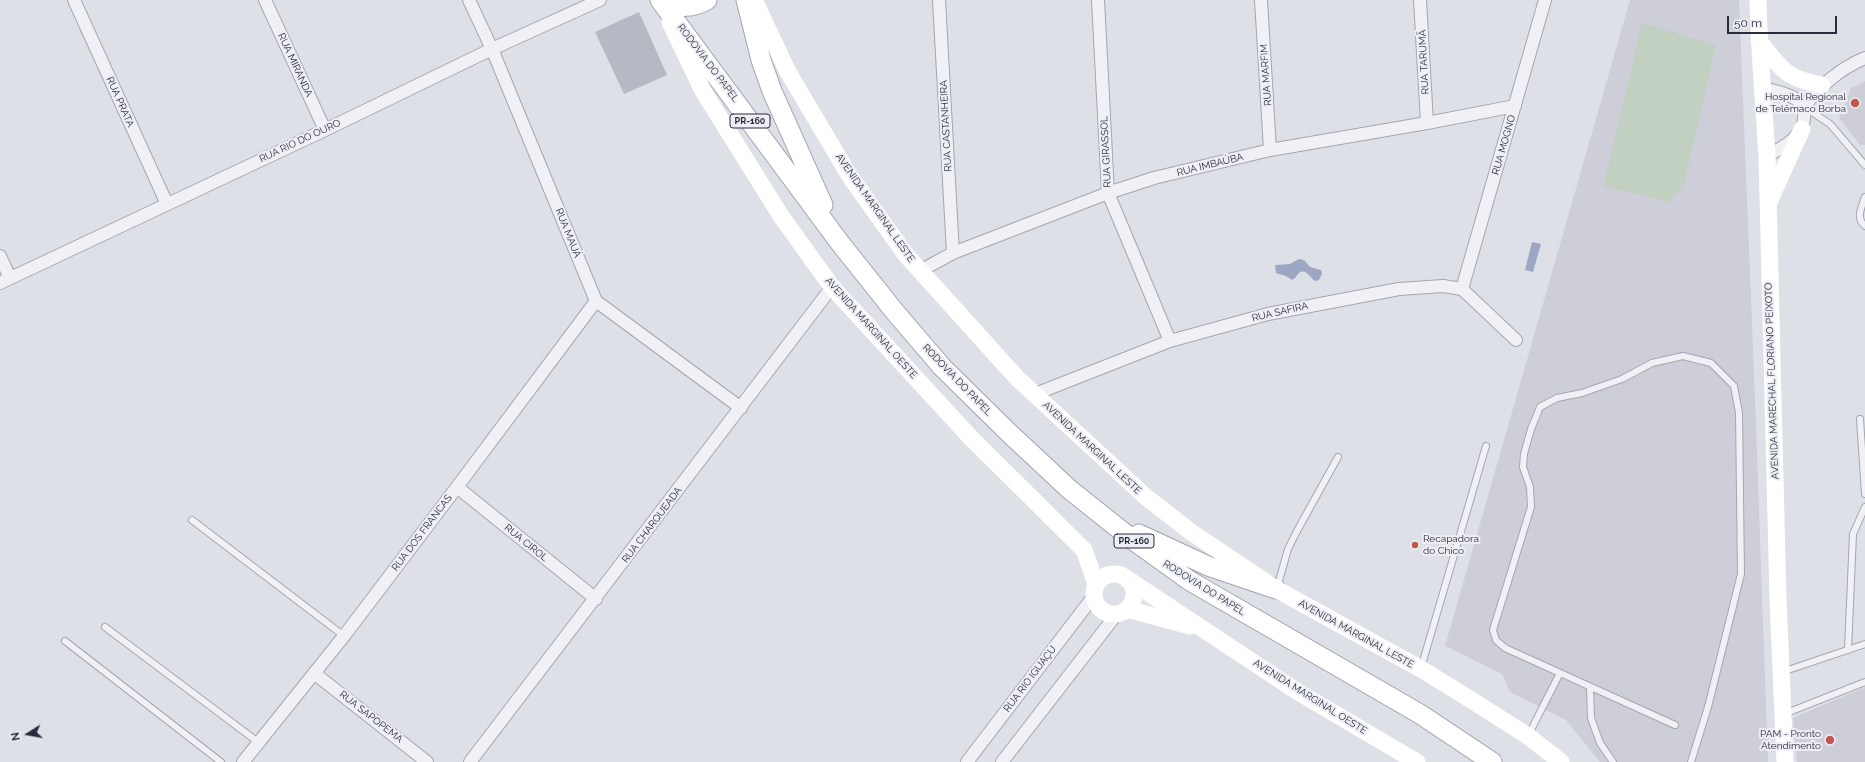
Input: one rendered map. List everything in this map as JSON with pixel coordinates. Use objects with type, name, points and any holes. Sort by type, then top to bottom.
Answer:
[{"type":"main road","name":"RODOVIA DO PAPEL","points":[[660,0],[840,243],[942,367],[1069,489],[1133,540],[1190,581],[1420,714],[1492,762]]},
{"type":"main road","name":"AVENIDA MARGINAL OESTE","points":[[660,0],[703,91],[781,216],[832,287],[971,438],[1084,550],[1098,608],[1104,612],[1122,612],[1204,630]]},
{"type":"main road","points":[[665,0],[675,6],[685,7],[698,5],[707,0]]},
{"type":"main road","name":"RODOVIA DO PAPEL","points":[[746,0],[761,60],[772,91],[792,140],[840,243]]},
{"type":"main road","name":"AVENIDA MARGINAL LESTE","points":[[754,0],[788,72],[849,175],[906,255],[1017,378],[1146,497],[1191,532],[1276,590],[1421,669],[1528,736],[1561,762]]},
{"type":"main road","name":"AVENIDA MARECHAL FLORIANO PEIXOTO","points":[[1758,0],[1759,41],[1764,88],[1767,156],[1767,207],[1785,762]]},
{"type":"main road","points":[[1759,41],[1785,73],[1795,79],[1822,85]]},
{"type":"main road","points":[[1767,207],[1802,129]]},
{"type":"main road","points":[[1107,520],[1208,566],[1276,590]]},
{"type":"main road","name":"AVENIDA MARGINAL OESTE","points":[[1094,590],[1099,579],[1111,574],[1124,576],[1298,692],[1417,762]]},
{"type":"main road","points":[[1122,612],[1134,598],[1134,592],[1128,580]]},
{"type":"street","name":"RUA PRATA","points":[[74,0],[167,204]]},
{"type":"street","name":"RUA MIRANDA","points":[[265,0],[325,130]]},
{"type":"street","name":"RUA MAUÁ","points":[[469,0],[492,49],[596,301]]},
{"type":"street","name":"RUA RIO DO OURO","points":[[5,280],[325,130],[492,49],[600,0]]},
{"type":"street","name":"RUA CASTANHEIRA","points":[[939,0],[953,253]]},
{"type":"street","name":"RUA GIRASSOL","points":[[1098,0],[1108,193],[1170,340]]},
{"type":"street","name":"RUA MARFIM","points":[[1261,0],[1270,150]]},
{"type":"street","name":"RUA TARUMÃ","points":[[1420,0],[1427,124]]},
{"type":"street","name":"RUA MOGNO","points":[[1462,289],[1545,0]]},
{"type":"street","points":[[1804,106],[1822,85],[1838,72],[1865,58]]},
{"type":"street","points":[[1764,88],[1797,99],[1804,106],[1805,118],[1802,129],[1784,147],[1767,156]]},
{"type":"street","name":"RUA IMBAÚBA","points":[[920,271],[953,253],[1108,193],[1154,178],[1270,150],[1427,124],[1515,106]]},
{"type":"street","points":[[0,256],[5,280]]},
{"type":"street","name":"RUA SAFIRA","points":[[1034,394],[1170,340],[1268,314],[1352,296],[1421,286],[1443,286],[1462,289]]},
{"type":"street","name":"RUA CHARQUEADA","points":[[470,762],[596,599],[832,287]]},
{"type":"street","points":[[1462,289],[1516,340]]},
{"type":"street","points":[[596,301],[741,408]]},
{"type":"street","name":"RUA DOS FRANCAS","points":[[243,762],[344,636],[596,301]]},
{"type":"street","name":"RUA CIROL","points":[[457,487],[596,599]]},
{"type":"street","name":"RUA RIO IGUAÇU","points":[[967,762],[1094,590]]},
{"type":"street","points":[[1002,762],[1122,612]]},
{"type":"street","name":"RUA SAPOPEMA","points":[[314,673],[427,762]]},
{"type":"lane","points":[[1804,106],[1830,124],[1865,164]]},
{"type":"lane","points":[[1865,197],[1859,216],[1861,223],[1865,226]]},
{"type":"lane","points":[[1675,725],[1505,648],[1496,640],[1493,630],[1531,507],[1530,487],[1523,467],[1524,454],[1531,428],[1540,407],[1556,398],[1582,393],[1622,379],[1652,363],[1683,356],[1711,363],[1734,386],[1739,413],[1740,574],[1708,708],[1691,762]]},
{"type":"lane","points":[[1860,420],[1865,494]]},
{"type":"lane","points":[[1421,669],[1486,446]]},
{"type":"lane","points":[[1276,590],[1291,543],[1338,457]]},
{"type":"lane","points":[[1848,650],[1853,534],[1865,507]]},
{"type":"lane","points":[[192,520],[344,636]]},
{"type":"lane","points":[[105,627],[258,742]]},
{"type":"lane","points":[[64,641],[221,762]]},
{"type":"lane","points":[[1781,673],[1865,644]]},
{"type":"lane","points":[[1528,736],[1560,673]]},
{"type":"lane","points":[[1783,715],[1865,682]]},
{"type":"lane","points":[[1590,687],[1591,718],[1600,743],[1613,762]]},
{"type":"shaded area","points":[[1630,0],[1739,0],[1768,762],[1600,762],[1566,720],[1510,692],[1502,674],[1445,646]]},
{"type":"shaded area","name":"Hospital Regional de Telêmaco Borba","points":[[1865,81],[1865,145],[1860,145],[1839,118],[1851,88]]},
{"type":"shaded area","name":"PAM - Pronto Atendimento","points":[[1865,687],[1865,762],[1797,762],[1793,718]]},
{"type":"green space","points":[[1642,23],[1716,45],[1684,184],[1669,202],[1604,186]]},
{"type":"water","points":[[1532,242],[1541,244],[1533,272],[1525,270]]},
{"type":"water","points":[[1299,259],[1304,260],[1310,267],[1321,270],[1322,274],[1319,280],[1315,281],[1304,272],[1299,273],[1292,280],[1286,276],[1276,273],[1275,265],[1290,264]]},
{"type":"building","points":[[639,12],[667,75],[624,94],[595,32]]},
{"type":"place","name":"Hospital Regional de Telêmaco Borba","points":[[1855,103]]},
{"type":"place","name":"Recapadora do Chico","points":[[1415,545]]},
{"type":"place","name":"PAM - Pronto Atendimento","points":[[1830,740]]}]
